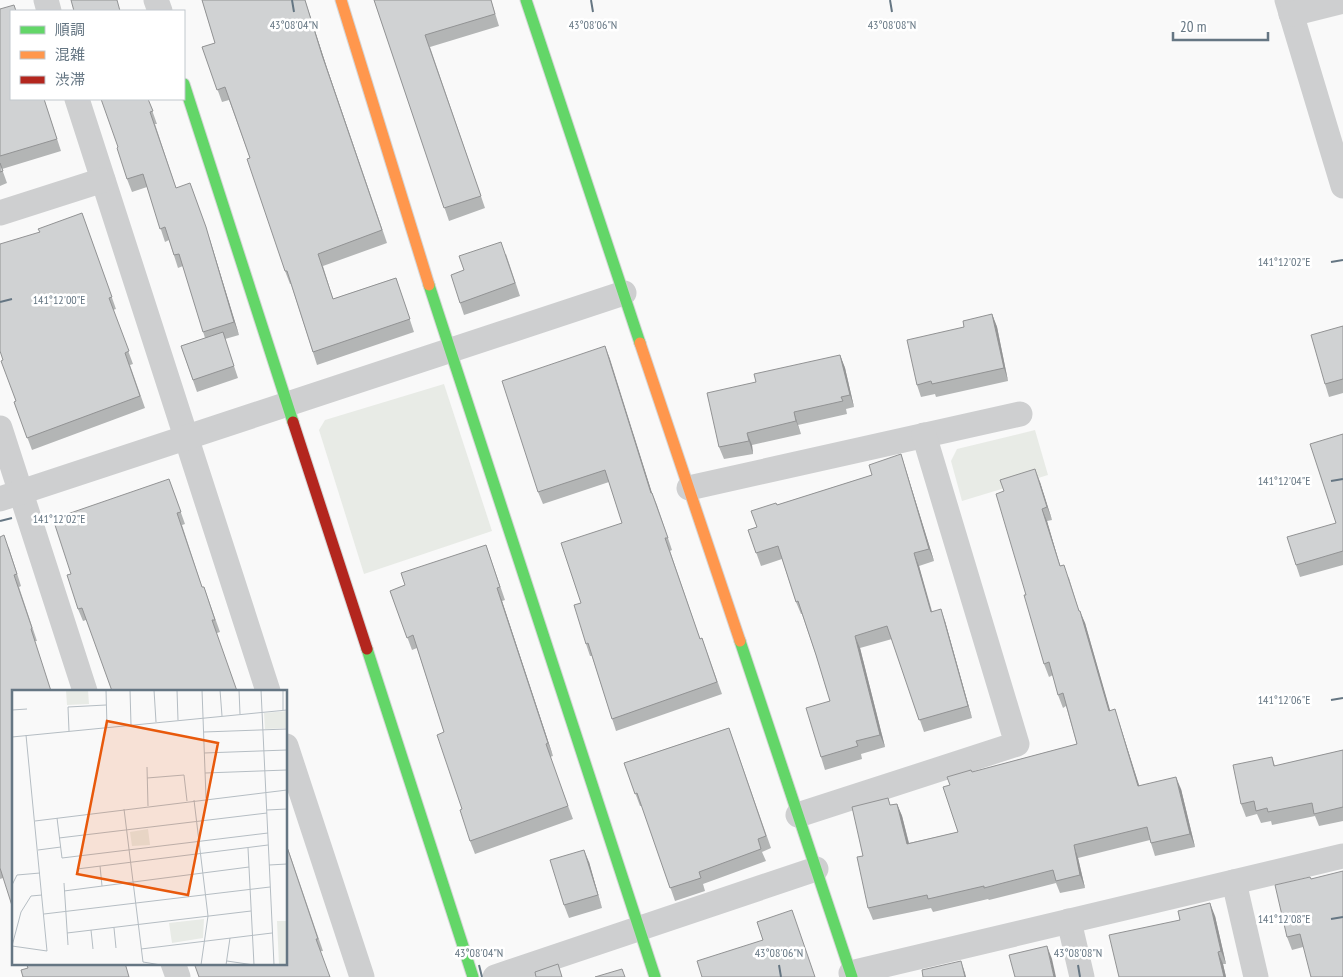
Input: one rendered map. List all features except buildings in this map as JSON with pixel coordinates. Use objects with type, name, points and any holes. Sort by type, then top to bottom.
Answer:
[{"type":"street","points":[[341,0],[450,351],[655,977]]},
{"type":"street","points":[[526,0],[852,975],[1343,856]]},
{"type":"street","points":[[1343,1],[1289,7],[1343,186]]},
{"type":"street","points":[[185,87],[473,977]]},
{"type":"street","points":[[77,100],[268,690]]},
{"type":"street","points":[[0,213],[103,180]]},
{"type":"street","points":[[10,495],[624,293]]},
{"type":"street","points":[[689,488],[1020,414]]},
{"type":"street","points":[[0,428],[10,495],[85,690]]},
{"type":"street","points":[[798,815],[1017,744],[924,435]]},
{"type":"street","points":[[288,752],[362,977]]},
{"type":"street","points":[[494,977],[816,869]]},
{"type":"street","points":[[1234,882],[1256,977]]},
{"type":"street","points":[[1069,921],[1082,977]]},
{"type":"street","points":[[174,964],[178,977]]},
{"type":"shaded area","points":[[444,384],[492,531],[364,574],[319,430],[325,420]]},
{"type":"shaded area","points":[[1035,430],[1048,475],[962,501],[951,461],[957,449]]},
{"type":"traffic: fast","points":[[526,0],[640,343]]},
{"type":"traffic: fast","points":[[185,87],[293,422]]},
{"type":"traffic: fast","points":[[429,285],[655,977]]},
{"type":"traffic: fast","points":[[740,641],[852,977]]},
{"type":"traffic: fast","points":[[367,649],[473,977]]},
{"type":"traffic: slow","points":[[341,0],[429,285]]},
{"type":"traffic: slow","points":[[640,343],[740,641]]},
{"type":"traffic: jam","points":[[293,422],[367,649]]}]
